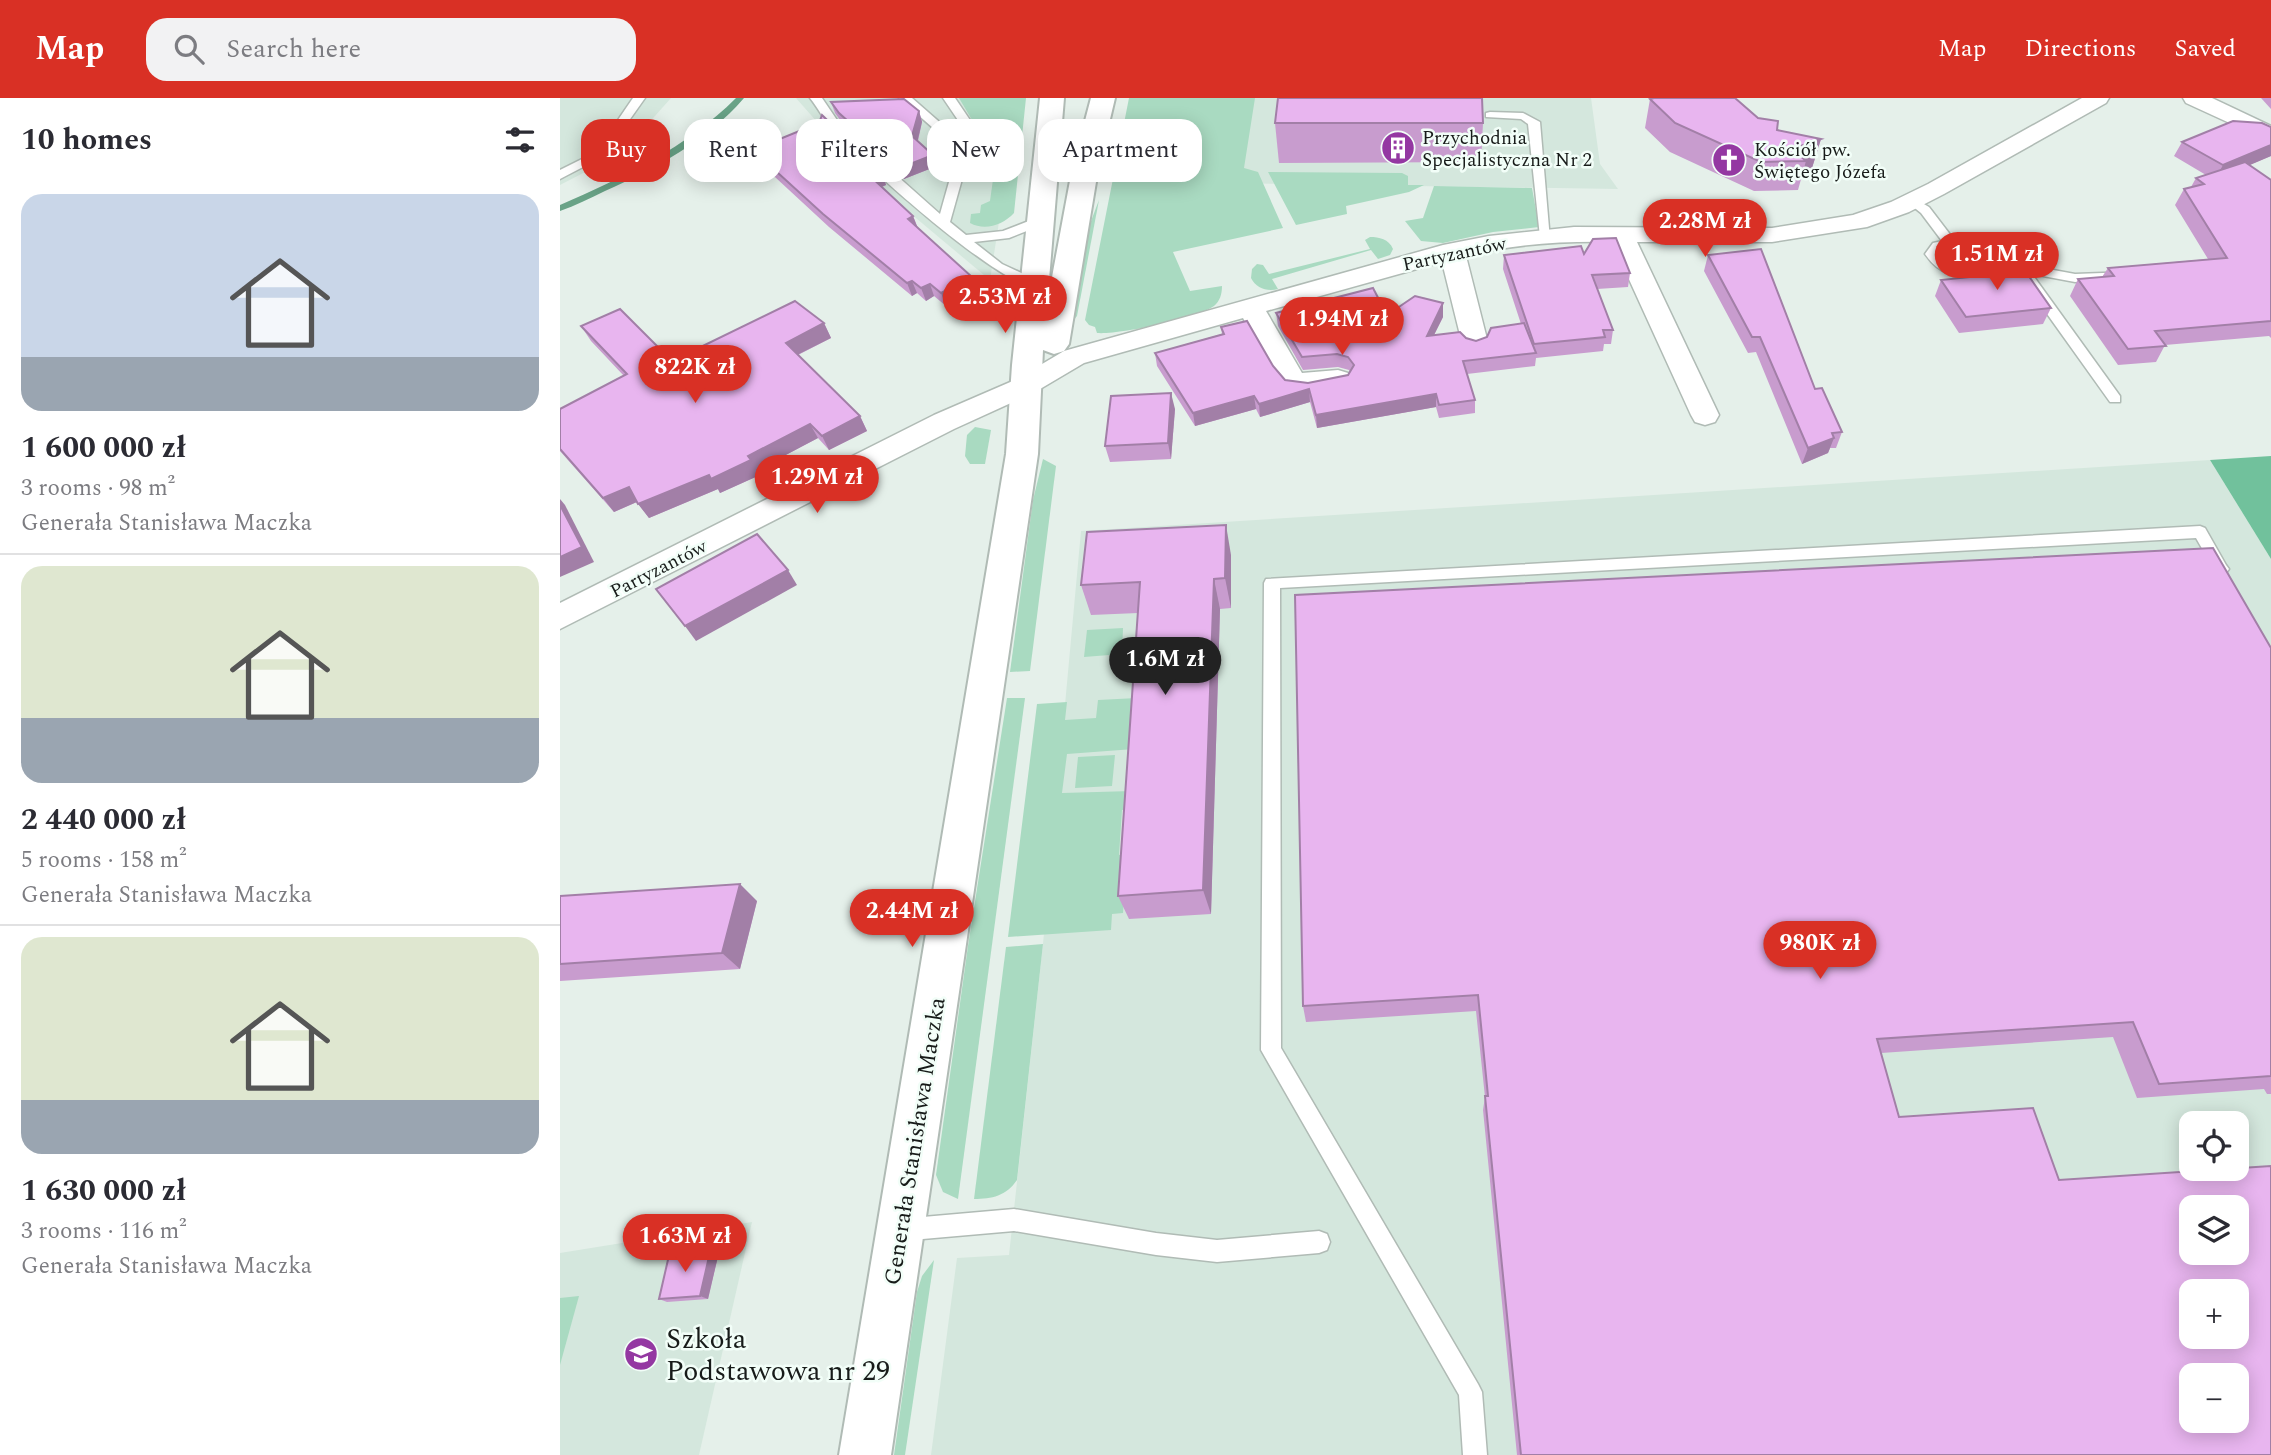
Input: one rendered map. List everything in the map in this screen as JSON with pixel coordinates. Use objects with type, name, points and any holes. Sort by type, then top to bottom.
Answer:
[{"type":"main road","name":"Generała Stanisława Maczka","points":[[865,1455],[1022,454],[1025,386],[1037,285],[1052,98]]},
{"type":"main road","name":"Generała Stanisława Maczka","points":[[1022,454],[1050,370],[1085,170],[1103,98]]},
{"type":"street","name":"Partyzantów","points":[[560,617],[944,422],[1025,386],[1074,357],[1452,250],[1546,237],[1621,234],[1772,236],[1858,222],[1912,201],[2098,98]]},
{"type":"street","points":[[2194,98],[2271,135]]},
{"type":"street","points":[[1621,234],[1705,415]]},
{"type":"street","points":[[1452,250],[1475,343]]},
{"type":"street","points":[[1251,308],[1292,379],[1298,384],[1338,379]]},
{"type":"lane","points":[[560,175],[600,154],[639,98]]},
{"type":"lane","points":[[816,98],[824,98]]},
{"type":"lane","points":[[816,98],[837,128],[943,224],[998,267],[1037,285]]},
{"type":"lane","points":[[905,98],[929,119]]},
{"type":"lane","points":[[949,98],[963,119]]},
{"type":"lane","points":[[1490,115],[1523,116],[1534,122],[1546,237]]},
{"type":"lane","points":[[943,224],[955,182]]},
{"type":"lane","points":[[1912,201],[1925,210],[1951,244]]},
{"type":"lane","points":[[962,239],[1015,232],[1043,220]]},
{"type":"lane","points":[[1978,256],[1978,265],[1969,271],[1940,267],[1932,258],[1933,250],[1951,244],[1967,248],[1978,256],[1997,257],[2017,267],[2075,278],[2140,274]]},
{"type":"lane","points":[[2017,267],[2031,282],[2115,399]]},
{"type":"lane","points":[[1475,1455],[1470,1392],[1271,1050],[1272,583],[2200,532],[2232,589]]},
{"type":"lane","points":[[900,1230],[1014,1220],[1156,1244],[1217,1251],[1319,1242]]},
{"type":"shaded area","points":[[560,98],[671,98],[652,119],[581,119],[581,174],[560,185]]},
{"type":"shaded area","points":[[796,98],[971,98],[980,119],[927,119],[927,182],[1005,182],[990,280],[873,182],[913,182],[913,119],[814,119]]},
{"type":"shaded area","points":[[1223,98],[1591,98],[1600,164],[1618,189],[1215,183]]},
{"type":"shaded area","points":[[2210,460],[2271,559],[2271,1455],[931,1455],[957,1258],[1009,1255],[1043,944],[1081,531]]},
{"type":"shaded area","name":"Szkoła Podstawowa nr 29","points":[[752,1222],[699,1455],[560,1455],[560,1253]]},
{"type":"green space","points":[[959,98],[1026,98],[1024,119],[971,119]]},
{"type":"green space","points":[[1129,98],[1255,98],[1244,168],[1258,172],[1283,228],[1173,252],[1190,291],[1222,286],[1218,302],[1214,306],[1192,316],[1157,325],[1097,333],[1095,327],[1085,320],[1112,182],[1202,182],[1202,119],[1125,119]]},
{"type":"green space","points":[[1268,172],[1402,173],[1408,176],[1408,185],[1424,185],[1409,192],[1346,206],[1347,214],[1296,225]]},
{"type":"green space","points":[[993,182],[1017,182],[1014,213],[1005,221],[994,226],[970,223],[971,214],[980,213],[981,205],[990,201]]},
{"type":"green space","points":[[1434,186],[1532,188],[1539,227],[1493,232],[1443,243],[1421,241],[1405,221],[1423,218]]},
{"type":"green space","points":[[1099,200],[1077,316],[1073,321],[1072,293],[1075,277]]},
{"type":"green space","points":[[1370,237],[1389,243],[1393,249],[1390,255],[1378,259],[1371,250],[1272,279],[1278,289],[1274,290],[1259,287],[1251,278],[1252,269],[1257,264],[1263,265],[1269,274],[1370,249],[1365,240]]},
{"type":"green space","points":[[975,427],[991,430],[985,464],[970,464],[965,456],[967,435]]},
{"type":"green space","points":[[2271,456],[2271,559],[2210,460]]},
{"type":"green space","points":[[1043,459],[1056,466],[1030,671],[1010,672],[1033,500]]},
{"type":"green space","points":[[1123,628],[1122,654],[1084,657],[1087,630]]},
{"type":"green space","points":[[1007,698],[1025,698],[958,1199],[943,1192],[936,1175]]},
{"type":"green space","points":[[1137,698],[1134,749],[1067,754],[1062,793],[1132,791],[1131,809],[1122,810],[1119,855],[1127,855],[1123,913],[1112,914],[1111,930],[1008,937],[1037,704],[1067,702],[1065,720],[1096,718],[1098,700]]},
{"type":"green space","points":[[1115,755],[1112,786],[1075,788],[1078,757]]},
{"type":"green space","points":[[1043,944],[1017,1180],[998,1196],[974,1199],[1006,947]]},
{"type":"green space","points":[[934,1260],[905,1455],[894,1455],[917,1292],[922,1276]]},
{"type":"green space","points":[[579,1296],[560,1365],[560,1298]]},
{"type":"building","points":[[1278,98],[1482,98],[1483,123],[1275,123]]},
{"type":"building","points":[[1735,98],[1758,118],[1778,121],[1777,130],[1821,139],[1792,149],[1806,161],[1761,162],[1675,123],[1650,99]]},
{"type":"building","points":[[904,99],[919,111],[913,132],[913,119],[846,119],[831,102]]},
{"type":"building","points":[[2233,121],[2262,123],[2271,127],[2271,145],[2223,165],[2182,142]]},
{"type":"building","points":[[796,132],[796,182],[876,182],[913,216],[908,219],[972,277],[941,293],[930,284],[921,288],[912,281],[907,283],[782,177],[782,138]]},
{"type":"building","points":[[913,137],[927,150],[927,157],[913,163]]},
{"type":"building","points":[[2245,162],[2271,180],[2271,321],[2155,331],[2166,346],[2128,349],[2078,279],[2114,276],[2108,268],[2227,258],[2184,189],[2204,184],[2196,178]]},
{"type":"building","points":[[1616,238],[1630,273],[1592,275],[1613,330],[1603,330],[1605,337],[1534,344],[1504,255],[1581,246],[1584,254],[1593,239]]},
{"type":"building","points":[[1761,249],[1815,389],[1822,388],[1842,432],[1832,433],[1834,438],[1808,448],[1760,337],[1752,337],[1708,255]]},
{"type":"building","points":[[2019,262],[2051,308],[1966,317],[1941,280],[1989,275],[1982,266]]},
{"type":"building","points":[[1373,288],[1387,315],[1415,296],[1443,303],[1427,336],[1460,332],[1466,338],[1476,341],[1487,337],[1491,328],[1524,323],[1536,353],[1463,361],[1475,400],[1439,405],[1436,394],[1316,415],[1309,389],[1259,404],[1254,396],[1193,413],[1155,353],[1224,334],[1221,327],[1247,321],[1273,366],[1285,380],[1308,383],[1348,375],[1354,365],[1348,357],[1337,354],[1302,357],[1276,313]]},
{"type":"building","points":[[795,301],[824,323],[786,343],[860,416],[822,436],[810,424],[748,456],[751,460],[711,479],[709,475],[638,504],[629,487],[603,498],[560,449],[560,409],[627,374],[581,326],[620,309],[672,361]]},
{"type":"building","points":[[1171,393],[1168,443],[1105,446],[1111,396]]},
{"type":"building","points":[[560,505],[582,547],[560,557]]},
{"type":"building","points":[[1226,525],[1225,578],[1214,579],[1203,890],[1118,896],[1140,582],[1081,585],[1087,532]]},
{"type":"building","points":[[757,534],[788,570],[685,626],[656,589]]},
{"type":"building","points":[[2213,548],[2271,648],[2271,1076],[2159,1084],[2133,1022],[1877,1039],[1899,1117],[2033,1108],[2059,1180],[2179,1172],[2179,1181],[2249,1181],[2249,1167],[2271,1166],[2271,1455],[1521,1455],[1485,1096],[1488,1096],[1478,995],[1303,1006],[1295,595]]},
{"type":"building","points":[[740,884],[722,953],[560,964],[560,896]]},
{"type":"building","points":[[711,1248],[700,1296],[659,1299],[670,1251]]},
{"type":"waterway","points":[[560,208],[632,175],[679,149],[701,134],[740,98]]},
{"type":"place","name":"Przychodnia Specjalistyczna Nr 2","points":[[1398,148]]},
{"type":"place","name":"Kościół pw. Świętego Józefa","points":[[1729,160]]},
{"type":"place","name":"Szkoła Podstawowa nr 29","points":[[641,1354]]}]
